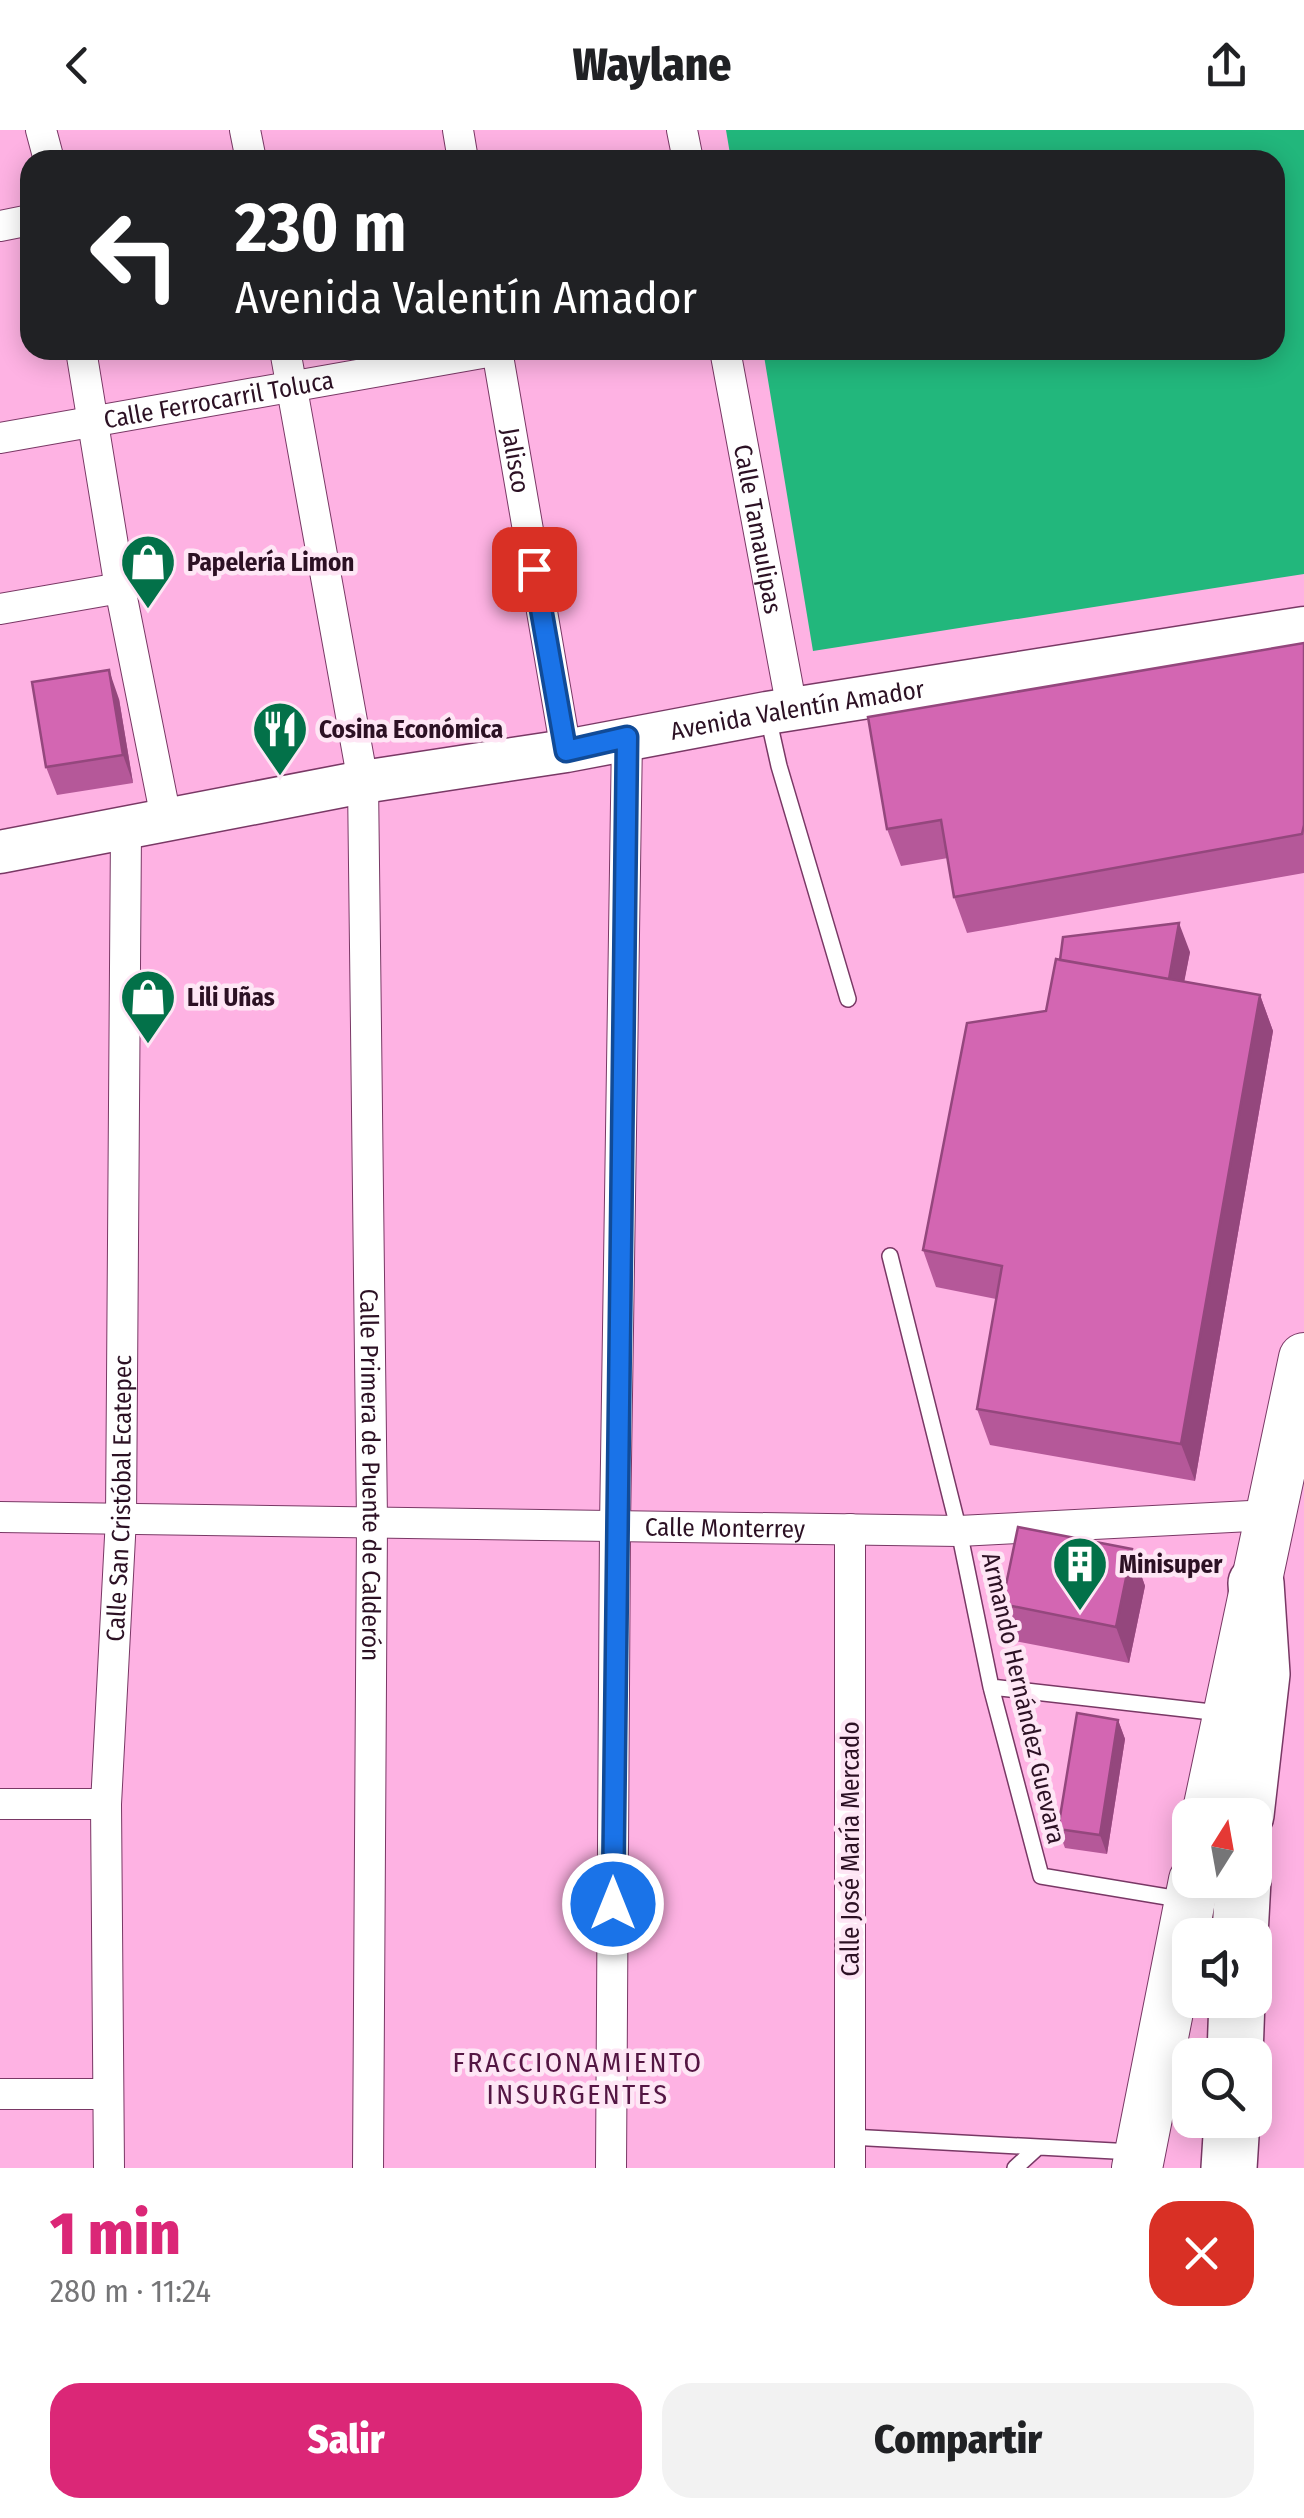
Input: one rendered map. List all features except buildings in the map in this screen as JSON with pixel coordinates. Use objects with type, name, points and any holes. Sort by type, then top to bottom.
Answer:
[{"type":"highway","points":[[1248,1798],[1262,1674],[1256,1582]]},
{"type":"highway","points":[[1229,2168],[1231,2138]]},
{"type":"main road","points":[[1210,1798],[1304,1358]]},
{"type":"main road","points":[[1140,2160],[1189,1898]]},
{"type":"street","name":"Calle San Cristóbal Ecatepec","points":[[82,360],[120,588],[147,826],[121,1518],[106,1804],[108,2168]]},
{"type":"street","name":"Calle Primera de Puente de Calderón","points":[[287,360],[363,782],[372,1521],[368,2168]]},
{"type":"street","name":"Calle Ferrocarril Toluca","points":[[0,438],[439,360]]},
{"type":"street","name":"Jalisco","points":[[500,360],[566,751]]},
{"type":"street","name":"Calle Tamaulipas","points":[[727,360],[780,711]]},
{"type":"street","points":[[0,609],[120,588]]},
{"type":"street","name":"Avenida Valentín Amador","points":[[0,852],[363,782],[566,751],[780,711],[1303,629]]},
{"type":"street","points":[[611,2168],[627,737]]},
{"type":"street","name":"Calle Monterrey","points":[[0,1516],[959,1531],[1270,1515]]},
{"type":"street","name":"Calle José María Mercado","points":[[850,1529],[850,2168]]},
{"type":"street","points":[[0,1804],[106,1804]]},
{"type":"street","points":[[0,2094],[108,2094]]},
{"type":"lane","points":[[780,711],[780,766],[848,999]]},
{"type":"lane","name":"Armando Hernández Guevara","points":[[890,1256],[959,1531],[991,1687],[1041,1876],[1172,1888]]},
{"type":"lane","points":[[991,1687],[1227,1714]]},
{"type":"lane","points":[[850,2137],[1038,2147],[1140,2160]]},
{"type":"lane","points":[[1015,2168],[1038,2147]]},
{"type":"green space","points":[[726,130],[1304,130],[1304,574],[813,651],[765,360],[1285,360],[1285,150],[729,150]]},
{"type":"place","name":"Papelería Limon","points":[[148,611]]},
{"type":"place","name":"Cosina Económica","points":[[280,778]]},
{"type":"place","name":"Lili Uñas","points":[[148,1046]]},
{"type":"place","name":"Minisuper","points":[[1080,1613]]},
{"type":"district","name":"FRACCIONAMIENTO INSURGENTES","points":[[578,2078]]},
{"type":"route","points":[[534,569],[566,751],[627,737],[613,1904]]}]
